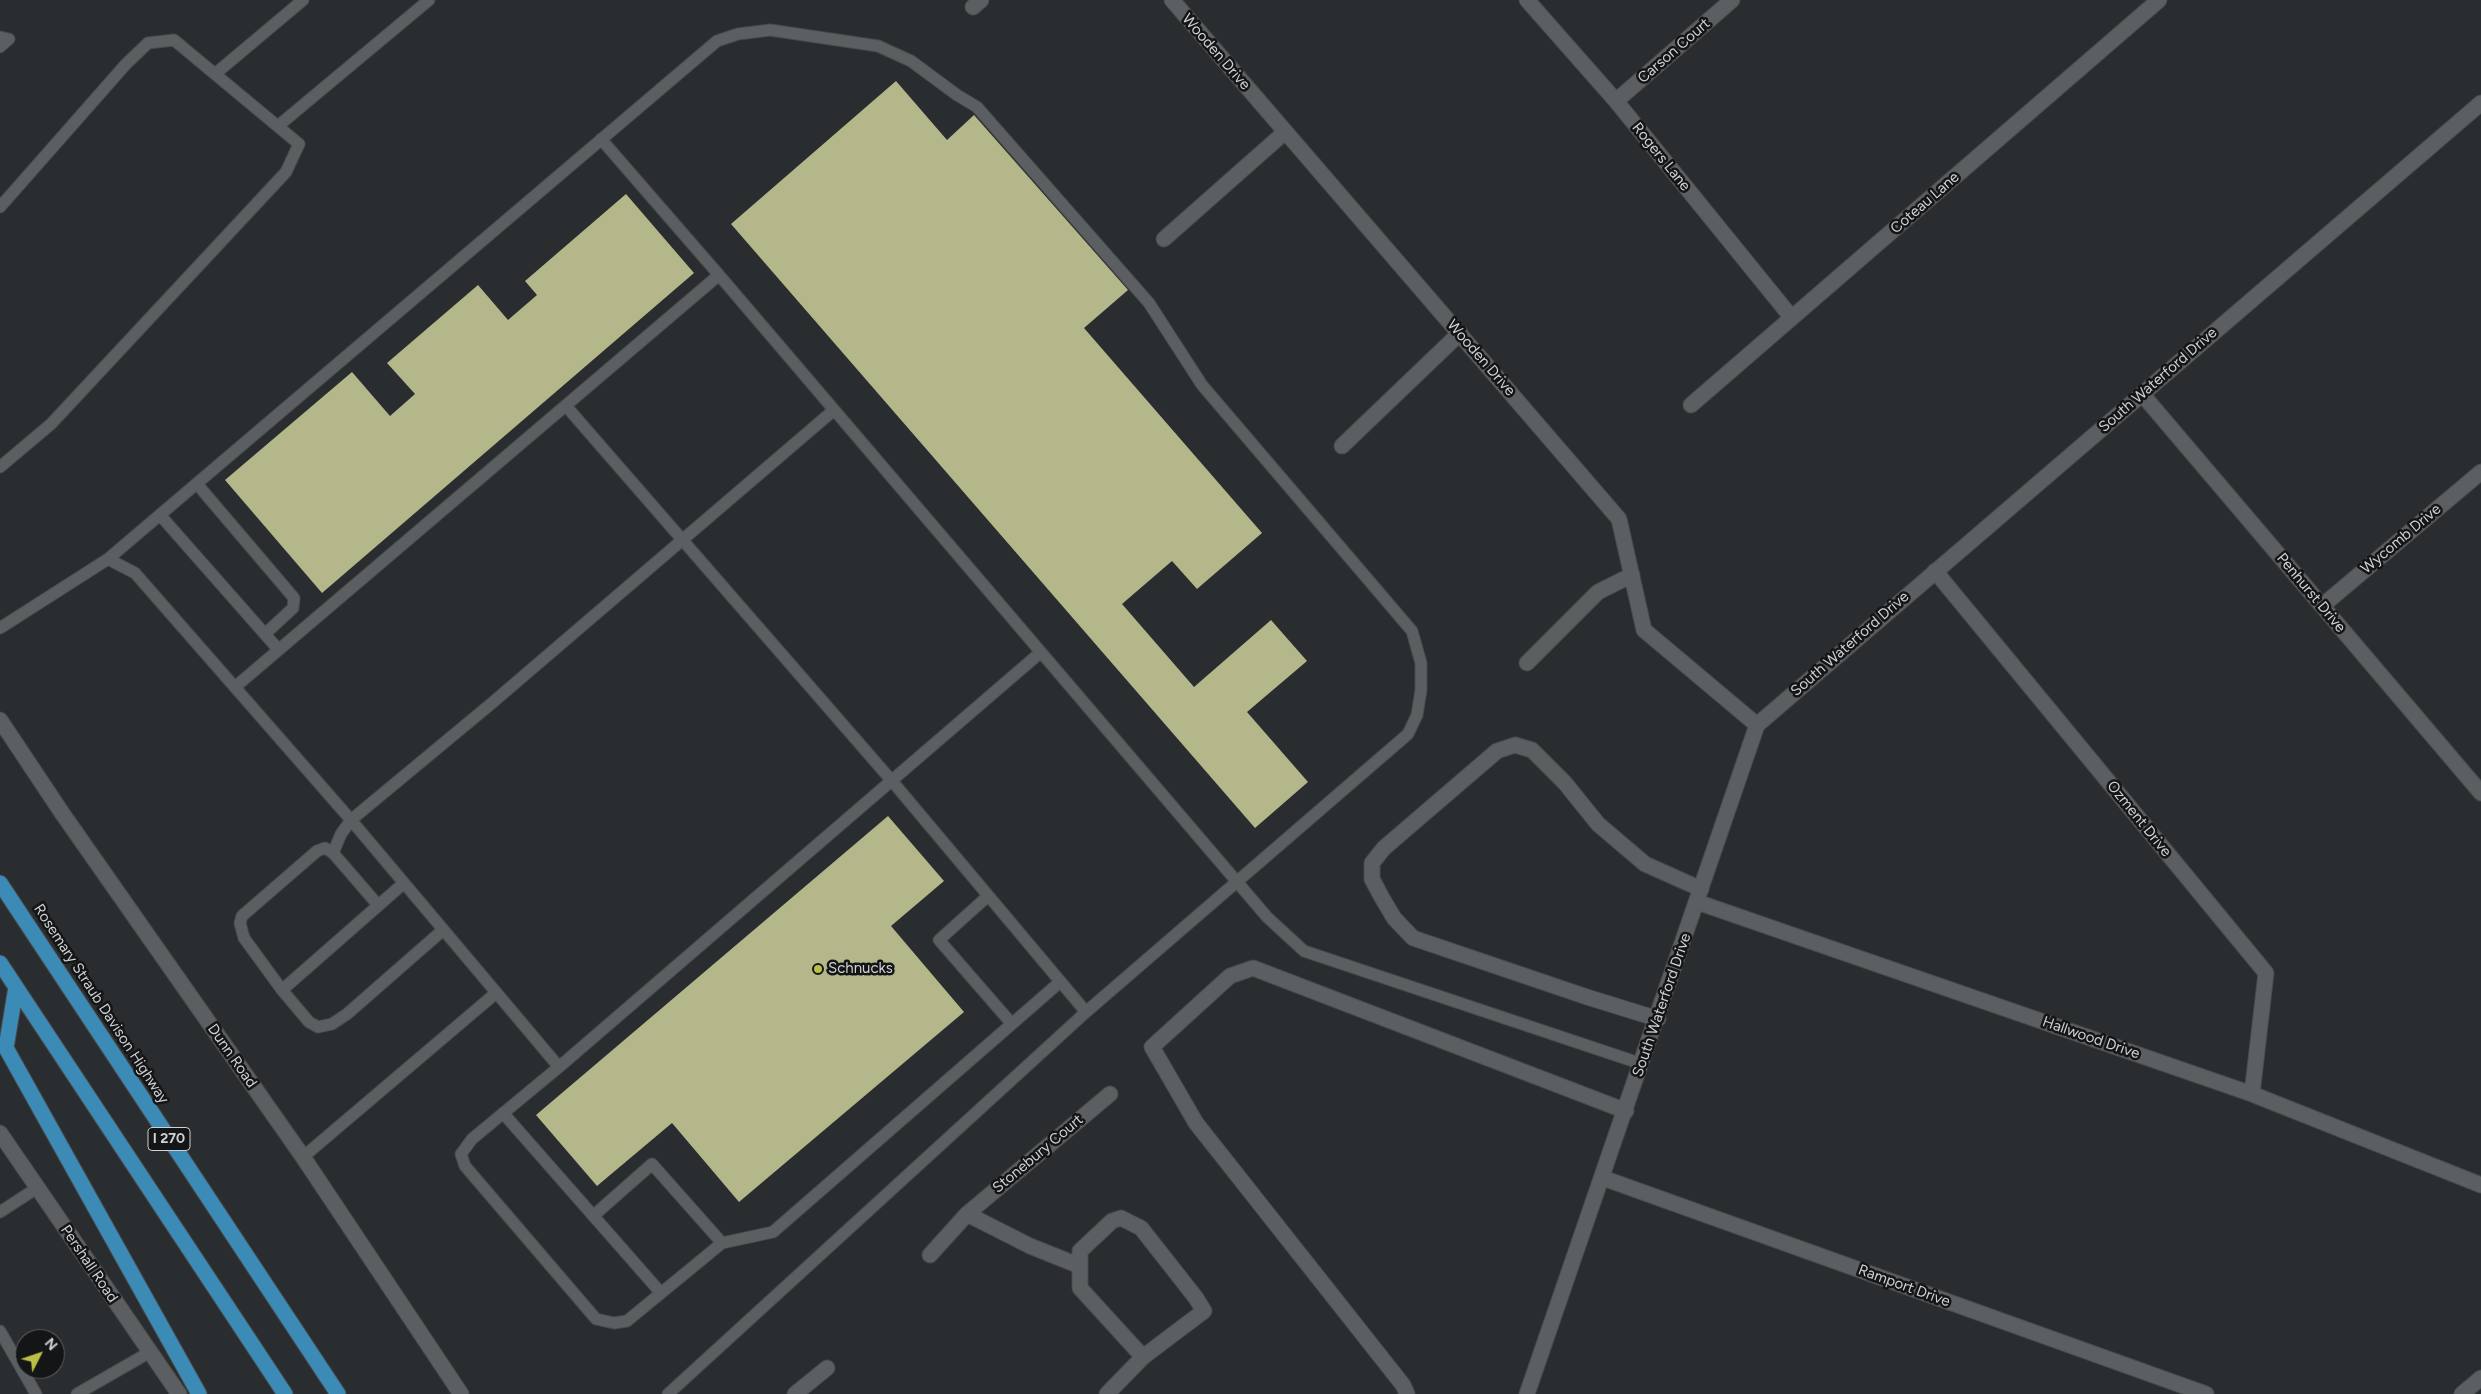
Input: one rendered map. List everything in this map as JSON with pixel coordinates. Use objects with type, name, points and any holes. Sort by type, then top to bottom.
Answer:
[{"type":"highway","name":"Rosemary Straub Davison Highway","points":[[0,883],[338,1394]]},
{"type":"highway","name":"I 270","points":[[0,963],[284,1394]]},
{"type":"highway","points":[[16,987],[6,1048],[199,1394]]},
{"type":"street","name":"Wooden Drive","points":[[1172,0],[1619,519],[1644,630],[1757,725]]},
{"type":"street","name":"Rogers Lane","points":[[1528,0],[1616,101],[1792,318]]},
{"type":"street","name":"Carson Court","points":[[1616,101],[1732,0]]},
{"type":"street","name":"Coteau Lane","points":[[1691,405],[2159,0]]},
{"type":"street","name":"South Waterford Drive","points":[[1527,1394],[1658,1019],[1757,725],[2481,102]]},
{"type":"street","points":[[1164,239],[1285,132]]},
{"type":"street","points":[[1342,446],[1460,333]]},
{"type":"street","name":"Penhurst Drive","points":[[2142,394],[2481,792]]},
{"type":"street","name":"Wycomb Drive","points":[[2322,606],[2481,472]]},
{"type":"street","name":"Ozment Drive","points":[[1935,571],[2266,973],[2252,1094]]},
{"type":"street","points":[[1527,663],[1598,592],[1632,575]]},
{"type":"street","name":"Dunn Road","points":[[0,720],[68,821],[303,1157],[461,1394]]},
{"type":"street","name":"Hallwood Drive","points":[[1658,1019],[1587,998],[1413,938],[1394,918],[1385,903],[1372,879],[1372,863],[1384,848],[1497,751],[1515,745],[1532,750],[1564,783],[1598,824],[1645,864],[1699,896],[2252,1094],[2481,1184]]},
{"type":"street","points":[[1407,1394],[1403,1385],[1196,1122],[1152,1047],[1230,976],[1253,968],[1626,1111]]},
{"type":"street","name":"Stonebury Court","points":[[930,1255],[966,1214],[1110,1094]]},
{"type":"street","name":"Pershall Road","points":[[0,1133],[179,1394]]},
{"type":"street","name":"Ramport Drive","points":[[1603,1178],[2206,1394]]},
{"type":"street","points":[[966,1214],[1030,1246],[1080,1266]]},
{"type":"street","points":[[1113,1392],[1143,1357],[1204,1311],[1141,1228],[1121,1218],[1112,1221],[1080,1250],[1080,1288],[1143,1357]]},
{"type":"street","points":[[795,1394],[827,1368]]},
{"type":"street","points":[[2462,1394],[2481,1378]]},
{"type":"lane","points":[[216,74],[303,0]]},
{"type":"lane","points":[[278,126],[429,0]]},
{"type":"lane","points":[[0,628],[108,560],[717,41],[738,34],[770,30],[878,46],[911,61],[957,95],[977,107],[1148,303],[1202,385],[1412,631],[1421,663],[1421,690],[1417,715],[1408,734],[1238,883],[1086,1012],[668,1394]]},
{"type":"lane","points":[[0,36],[9,39],[0,47]]},
{"type":"lane","points":[[0,207],[126,64],[148,43],[174,40],[299,144],[286,172],[51,424],[0,467]]},
{"type":"lane","points":[[600,139],[720,275],[1267,917],[1304,951],[1642,1064]]},
{"type":"lane","points":[[235,687],[720,275]]},
{"type":"lane","points":[[566,406],[892,781],[1086,1012]]},
{"type":"lane","points":[[333,853],[341,834],[352,820],[683,541],[834,410]]},
{"type":"lane","points":[[197,484],[294,598],[293,608],[264,634]]},
{"type":"lane","points":[[160,515],[278,649]]},
{"type":"lane","points":[[108,560],[135,573],[352,820],[559,1067]]},
{"type":"lane","points":[[1041,652],[559,1067],[472,1139],[461,1154],[465,1166],[596,1319],[614,1323],[627,1321],[722,1243],[773,1232],[1060,982]]},
{"type":"lane","points":[[378,905],[333,853],[325,848],[317,851],[242,916],[240,923],[244,938],[282,990],[309,1022],[318,1027],[332,1024],[347,1014],[443,930]]},
{"type":"lane","points":[[282,990],[404,883]]},
{"type":"lane","points":[[988,896],[939,940],[1012,1024]]},
{"type":"lane","points":[[303,1157],[496,993]]},
{"type":"lane","points":[[503,1113],[660,1293]]},
{"type":"lane","points":[[593,1216],[652,1164],[722,1243]]},
{"type":"lane","points":[[0,1212],[37,1188]]},
{"type":"lane","points":[[0,1332],[36,1394]]},
{"type":"lane","points":[[77,1394],[150,1352]]},
{"type":"building","points":[[896,81],[947,140],[974,115],[1128,290],[1084,328],[1262,533],[1197,589],[1172,561],[1122,604],[1194,687],[1271,620],[1307,661],[1247,712],[1308,782],[1255,828],[731,224]]},
{"type":"building","points":[[626,194],[694,273],[322,593],[225,480],[352,372],[390,416],[415,394],[387,363],[478,285],[508,320],[537,295],[525,281]]},
{"type":"building","name":"Schnucks","points":[[888,816],[944,881],[891,926],[964,1012],[739,1202],[672,1123],[597,1186],[536,1115]]},
{"type":"place","name":"Schnucks","points":[[818,969]]}]
